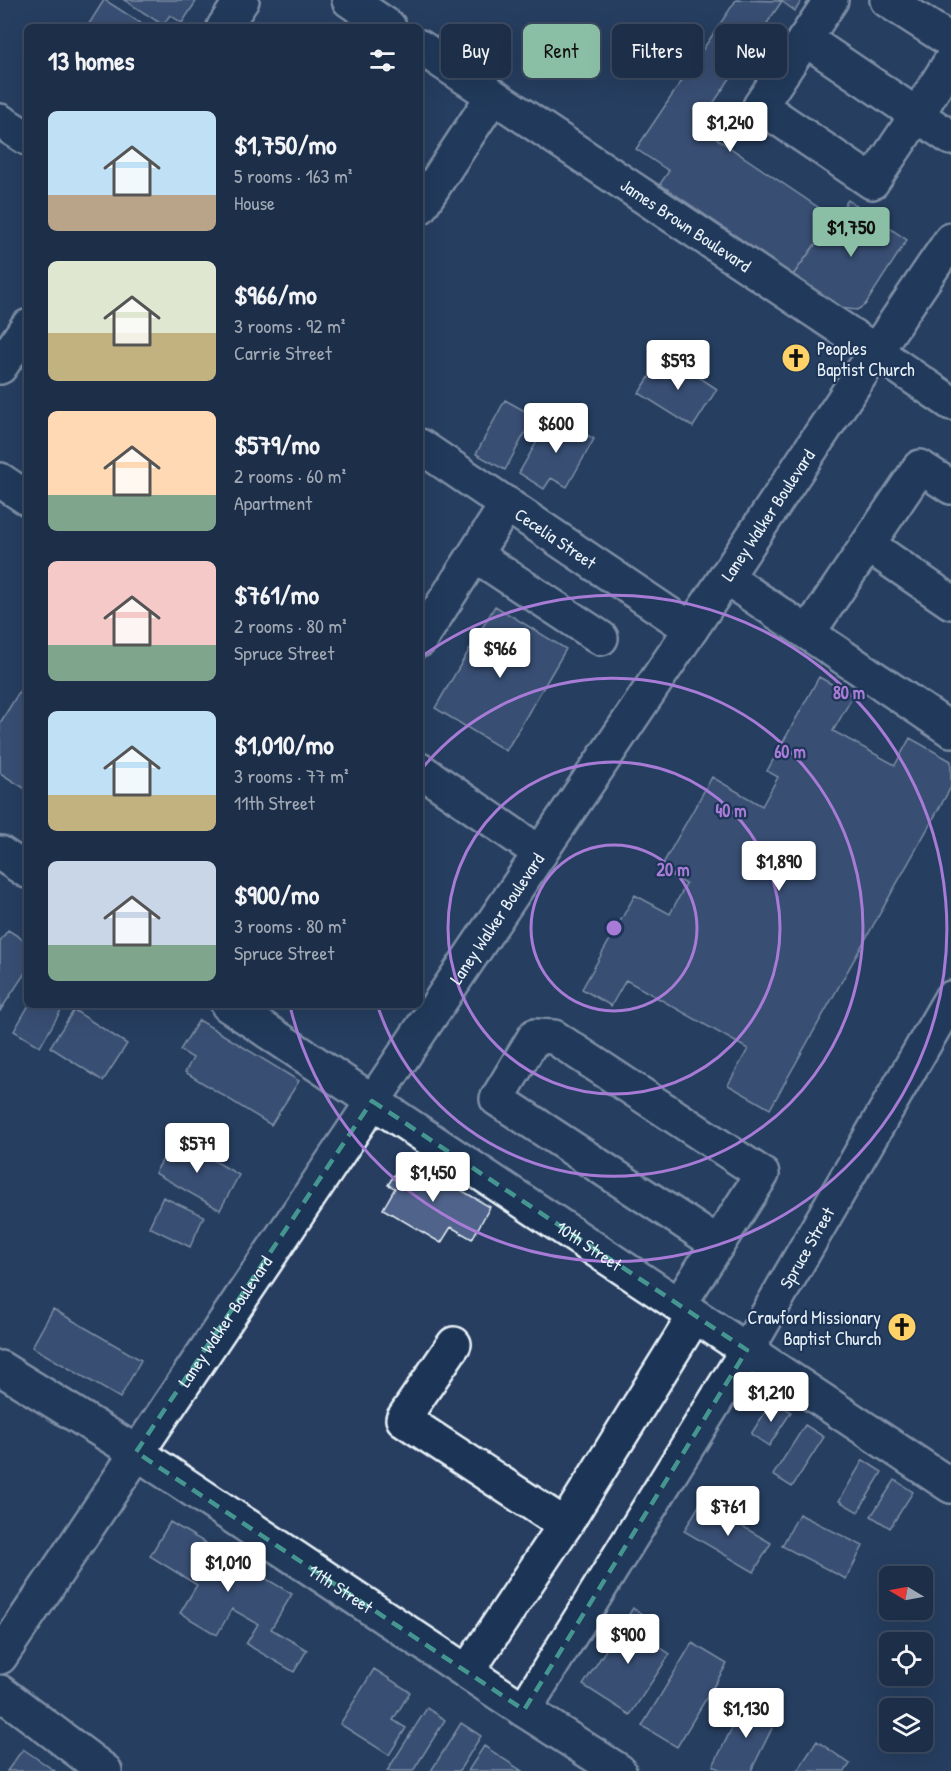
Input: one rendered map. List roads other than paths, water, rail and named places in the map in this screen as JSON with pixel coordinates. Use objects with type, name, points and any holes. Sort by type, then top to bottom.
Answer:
[{"type":"street","points":[[226,24],[242,0]]},
{"type":"street","points":[[349,0],[385,24]]},
{"type":"street","points":[[831,0],[760,106],[872,182],[951,62]]},
{"type":"street","points":[[887,0],[951,41]]},
{"type":"street","points":[[805,39],[951,138]]},
{"type":"street","name":"James Brown Boulevard","points":[[423,49],[951,403]]},
{"type":"street","points":[[423,202],[493,96]]},
{"type":"street","points":[[0,121],[24,136]]},
{"type":"street","name":"Laney Walker Boulevard","points":[[0,1657],[951,240]]},
{"type":"street","points":[[0,367],[24,331]]},
{"type":"street","name":"Cecelia Street","points":[[423,448],[691,629]]},
{"type":"street","points":[[808,633],[920,467],[951,487]]},
{"type":"street","points":[[0,480],[24,496]]},
{"type":"street","points":[[423,635],[507,504]]},
{"type":"street","points":[[868,545],[951,602]]},
{"type":"street","points":[[475,555],[601,638]]},
{"type":"street","points":[[725,577],[951,730]]},
{"type":"street","points":[[423,772],[540,853]]},
{"type":"street","points":[[0,853],[24,869]]},
{"type":"street","name":"Spruce Street","points":[[524,1710],[747,1350],[951,998]]},
{"type":"street","name":"10th Street","points":[[232,1008],[951,1486]]},
{"type":"street","points":[[467,1672],[565,1525],[687,1311],[718,1244],[762,1174],[554,1037],[536,1035],[497,1098],[718,1244]]},
{"type":"street","points":[[454,1344],[403,1419],[565,1525]]},
{"type":"street","name":"11th Street","points":[[0,1368],[136,1452],[619,1771]]},
{"type":"street","points":[[0,1692],[105,1771]]},
{"type":"place","name":"Peoples Baptist Church","points":[[796,358]]},
{"type":"place","name":"Crawford Missionary Baptist Church","points":[[902,1327]]}]
